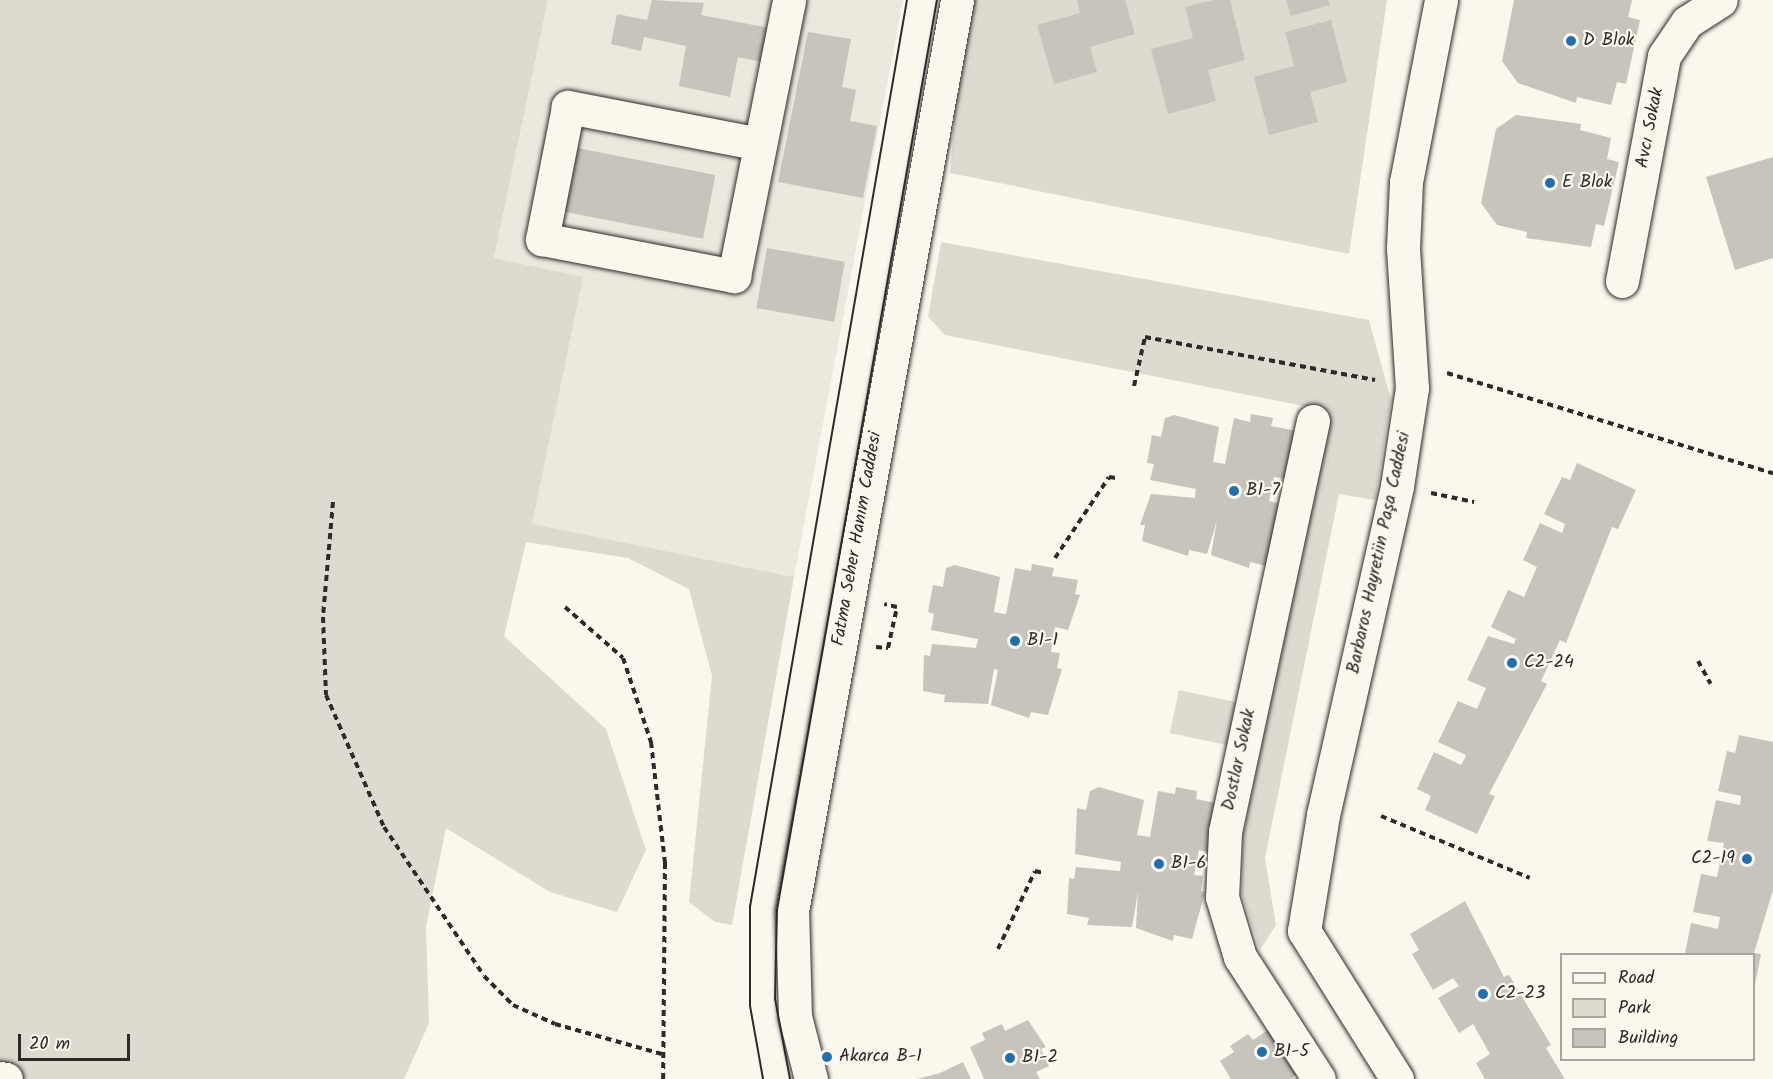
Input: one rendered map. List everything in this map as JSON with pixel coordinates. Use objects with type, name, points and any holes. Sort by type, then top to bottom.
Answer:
[{"type":"street","points":[[760,144],[568,107],[542,239],[734,276],[789,0]]},
{"type":"street","name":"Fatma Seher Hanım Caddesi","points":[[811,1079],[795,1016],[792,911],[957,0]]},
{"type":"street","name":"Barbaros Hayretiin Paşa Caddesi","points":[[1397,1079],[1304,931],[1323,815],[1397,486],[1412,387],[1403,248],[1406,182],[1441,0]]},
{"type":"street","name":"Avcı Sokak","points":[[1622,281],[1664,56],[1687,22],[1721,0]]},
{"type":"street","name":"Dostlar Sokak","points":[[1313,421],[1225,832],[1222,897],[1240,957],[1319,1079]]},
{"type":"street","points":[[0,1077],[6,1079]]},
{"type":"path","points":[[1134,386],[1145,337],[1412,387]]},
{"type":"path","points":[[1440,370],[1773,473]]},
{"type":"path","points":[[1055,558],[1109,477],[1116,478]]},
{"type":"path","points":[[1397,486],[1474,502]]},
{"type":"path","points":[[333,502],[323,617],[326,695],[384,827],[484,976],[513,1005],[555,1024],[662,1054]]},
{"type":"path","points":[[565,607],[623,658],[651,742],[665,862],[663,1079]]},
{"type":"path","points":[[1698,661],[1711,684]]},
{"type":"path","points":[[1381,816],[1530,878]]},
{"type":"path","points":[[998,949],[1035,871],[1044,873]]},
{"type":"shaded area","points":[[548,0],[903,0],[794,577],[531,524],[582,278],[494,259]]},
{"type":"green space","points":[[0,0],[548,0],[494,258],[583,277],[532,524],[794,577],[732,925],[715,922],[689,902],[712,676],[689,589],[628,558],[526,542],[504,636],[606,729],[646,850],[617,912],[550,892],[446,828],[426,927],[429,1023],[404,1079],[0,1079]]},
{"type":"green space","points":[[975,0],[1387,0],[1349,254],[950,173],[955,111]]},
{"type":"green space","points":[[941,242],[1369,320],[1391,400],[1375,500],[1339,494],[1265,858],[1276,925],[1260,950],[1242,894],[1243,835],[1329,411],[945,335],[928,317]]},
{"type":"green space","points":[[1179,690],[1237,702],[1228,745],[1170,733]]},
{"type":"building","points":[[652,0],[704,3],[701,15],[769,28],[762,62],[738,57],[730,97],[679,86],[686,46],[644,37],[641,51],[611,44],[617,14],[647,20]]},
{"type":"building","points":[[1077,0],[1125,0],[1135,34],[1090,47],[1097,72],[1054,84],[1037,25],[1080,13]]},
{"type":"building","points":[[1213,0],[1230,0],[1245,60],[1208,70],[1216,101],[1168,114],[1151,49],[1193,38],[1185,7]]},
{"type":"building","points":[[1286,0],[1328,0],[1330,5],[1291,16]]},
{"type":"building","name":"D Blok","points":[[1514,0],[1632,0],[1628,17],[1640,20],[1626,84],[1617,82],[1611,105],[1577,97],[1576,103],[1518,83],[1502,61]]},
{"type":"building","points":[[1331,20],[1347,82],[1310,92],[1318,122],[1269,135],[1254,77],[1294,66],[1285,32]]},
{"type":"building","points":[[808,32],[851,39],[842,87],[856,90],[850,121],[877,126],[863,198],[778,182]]},
{"type":"building","name":"E Blok","points":[[1516,115],[1581,124],[1580,130],[1611,138],[1607,159],[1619,162],[1604,226],[1596,224],[1591,247],[1526,238],[1527,232],[1497,225],[1481,203],[1496,129]]},
{"type":"building","points":[[577,148],[715,175],[703,239],[565,212]]},
{"type":"building","points":[[1773,157],[1773,258],[1735,270],[1706,177]]},
{"type":"building","points":[[767,248],[845,262],[834,322],[756,308]]},
{"type":"building","name":"B1-7","points":[[1251,414],[1273,418],[1271,426],[1297,431],[1288,479],[1274,477],[1269,501],[1278,503],[1267,566],[1250,562],[1249,568],[1211,555],[1217,520],[1207,554],[1189,550],[1188,556],[1142,541],[1145,525],[1140,525],[1151,494],[1195,498],[1196,489],[1150,480],[1154,464],[1147,463],[1152,435],[1161,437],[1165,418],[1174,415],[1219,427],[1213,462],[1225,464],[1234,418],[1250,422]]},
{"type":"building","name":"C2-24","points":[[1577,463],[1636,490],[1618,529],[1612,527],[1566,643],[1560,640],[1541,681],[1547,684],[1489,794],[1495,796],[1477,834],[1425,810],[1431,796],[1417,789],[1434,752],[1461,765],[1464,760],[1466,755],[1438,742],[1458,701],[1477,709],[1486,688],[1467,680],[1488,636],[1514,644],[1516,639],[1491,627],[1508,590],[1524,597],[1537,567],[1523,560],[1540,523],[1562,533],[1565,524],[1544,514],[1562,477],[1570,480]]},
{"type":"building","name":"B1-1","points":[[1032,564],[1054,568],[1052,576],[1078,580],[1075,594],[1080,595],[1068,630],[1055,627],[1051,652],[1060,653],[1057,668],[1062,669],[1048,715],[1031,712],[1029,718],[991,705],[998,670],[994,669],[988,704],[944,702],[945,695],[923,691],[924,655],[930,656],[932,644],[976,648],[978,639],[931,630],[934,614],[928,612],[933,585],[943,587],[946,568],[955,565],[1000,577],[994,612],[1006,614],[1015,568],[1031,571]]},
{"type":"building","name":"C2-19","points":[[1739,735],[1773,742],[1773,890],[1754,953],[1685,953],[1691,923],[1718,929],[1720,917],[1693,912],[1701,874],[1717,877],[1724,843],[1707,841],[1716,800],[1740,805],[1741,796],[1718,791],[1727,751],[1735,753]]},
{"type":"building","name":"B1-6","points":[[1099,787],[1144,800],[1137,835],[1150,837],[1158,791],[1175,794],[1176,787],[1197,791],[1196,799],[1221,804],[1212,853],[1199,850],[1194,875],[1203,876],[1201,891],[1205,892],[1192,939],[1174,935],[1173,941],[1136,928],[1138,892],[1132,927],[1087,925],[1089,918],[1067,914],[1069,878],[1074,879],[1076,867],[1120,871],[1121,862],[1075,854],[1077,808],[1086,810],[1090,791]]},
{"type":"building","name":"C2-23","points":[[1465,901],[1504,977],[1509,975],[1551,1045],[1546,1048],[1565,1079],[1485,1079],[1476,1063],[1490,1054],[1473,1024],[1459,1033],[1438,998],[1459,986],[1453,978],[1433,990],[1412,954],[1419,950],[1410,934]]},
{"type":"building","name":"C2-19","points":[[1755,953],[1761,954],[1755,984]]},
{"type":"building","name":"B1-2","points":[[1028,1020],[1046,1047],[1041,1049],[1049,1066],[1036,1072],[1040,1079],[984,1079],[970,1047],[985,1040],[982,1033],[1002,1024],[1005,1031]]},
{"type":"building","name":"B1-5","points":[[1274,1026],[1301,1068],[1292,1079],[1231,1079],[1220,1061],[1234,1052],[1230,1046],[1248,1034],[1253,1040]]},
{"type":"building","name":"B1-2","points":[[963,1062],[971,1079],[917,1079],[940,1073]]},
{"type":"tram line","points":[[763,1079],[750,1006],[750,907],[907,0]]},
{"type":"tram line","points":[[790,1079],[775,999],[777,910],[937,0]]},
{"type":"place","name":"D Blok","points":[[1571,41]]},
{"type":"place","name":"E Blok","points":[[1550,183]]},
{"type":"place","name":"B1-7","points":[[1234,491]]},
{"type":"place","name":"B1-1","points":[[1015,641]]},
{"type":"place","name":"C2-24","points":[[1512,663]]},
{"type":"place","name":"C2-19","points":[[1747,859]]},
{"type":"place","name":"B1-6","points":[[1159,864]]},
{"type":"place","name":"C2-23","points":[[1483,994]]},
{"type":"place","name":"B1-5","points":[[1262,1052]]},
{"type":"place","name":"Akarca B-1","points":[[827,1057]]},
{"type":"place","name":"B1-2","points":[[1010,1058]]}]
